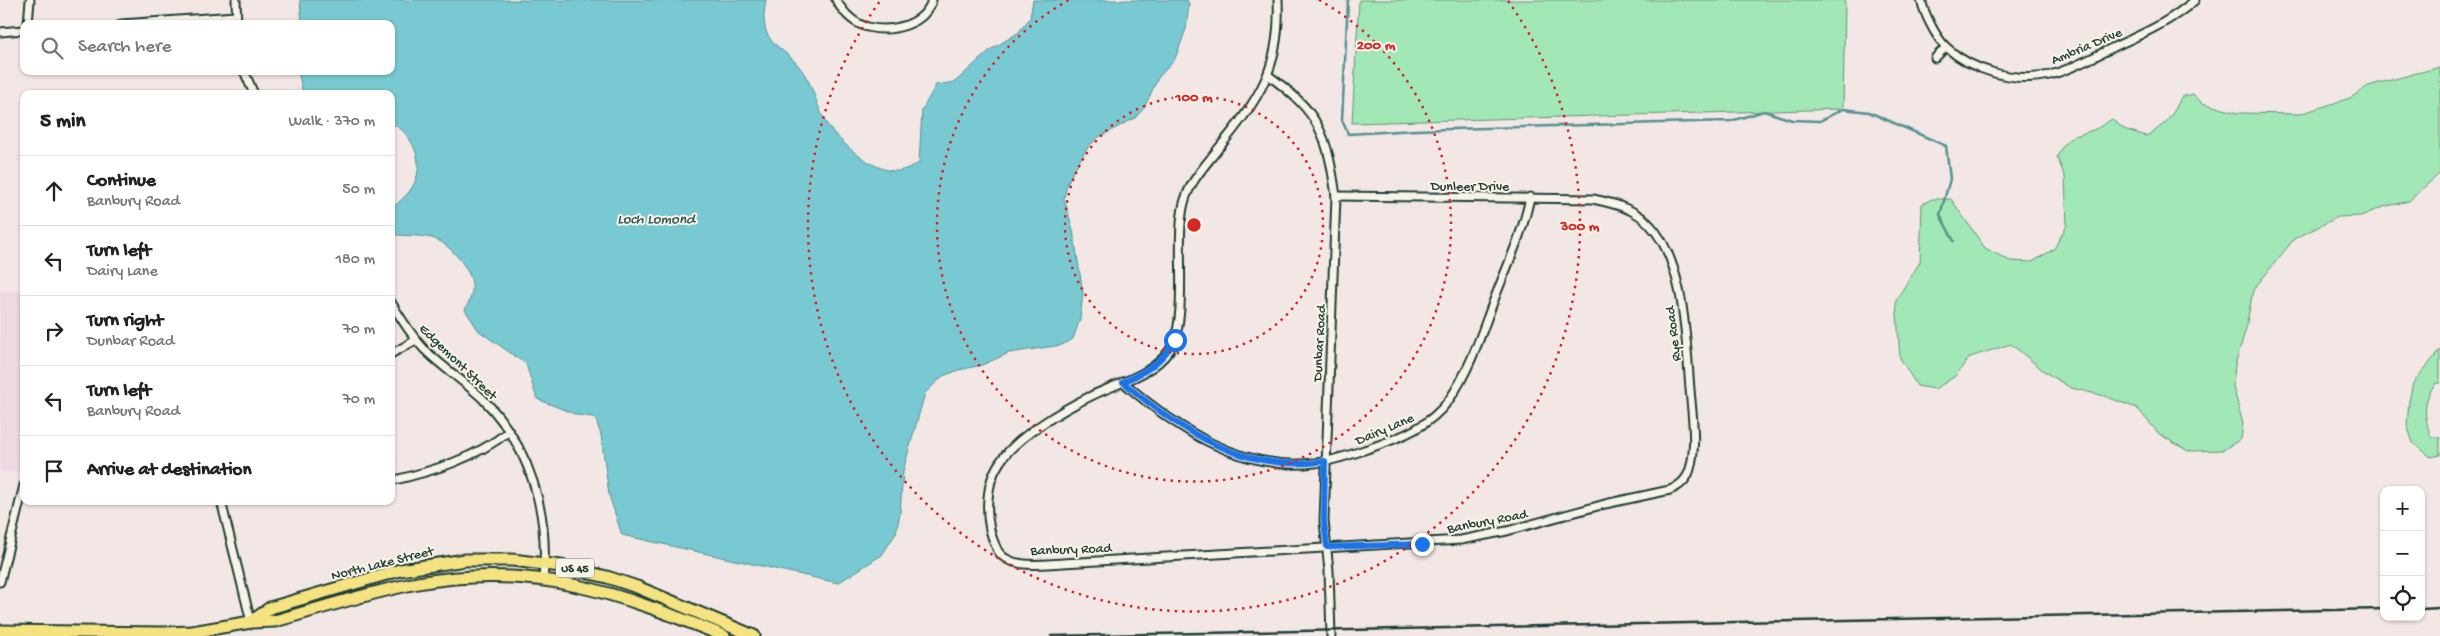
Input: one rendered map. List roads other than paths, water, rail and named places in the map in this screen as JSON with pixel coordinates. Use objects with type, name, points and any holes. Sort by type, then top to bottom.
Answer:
[{"type":"main road","name":"North Lake Street","points":[[251,622],[270,608],[408,569],[478,559],[545,563],[589,572],[637,587],[754,636]]},
{"type":"main road","name":"North Lake Street","points":[[0,631],[192,632],[251,622],[275,621],[404,586],[432,581],[492,576],[543,580],[619,595],[724,636]]},
{"type":"street","points":[[28,20],[30,0]]},
{"type":"street","points":[[236,0],[236,20]]},
{"type":"street","points":[[836,0],[841,10],[858,23],[879,29],[909,24],[928,10],[932,0]]},
{"type":"street","name":"Banbury Road","points":[[1278,0],[1275,51],[1268,75],[1242,120],[1192,183],[1184,202],[1181,222],[1179,317],[1175,340],[1159,362],[1145,372],[1089,396],[1026,436],[999,463],[991,484],[988,518],[991,537],[998,552],[1015,563],[1063,563],[1461,540],[1507,531],[1605,504],[1670,490]]},
{"type":"street","name":"Ambria Drive","points":[[1921,0],[1927,16],[1946,47],[1963,58],[1996,74],[2034,77],[2065,70],[2165,23],[2195,0]]},
{"type":"street","points":[[0,32],[20,30]]},
{"type":"street","points":[[1935,58],[1946,47]]},
{"type":"street","points":[[246,75],[252,90]]},
{"type":"street","name":"Dunbar Road","points":[[1268,75],[1310,111],[1317,123],[1331,160],[1336,196],[1324,521],[1331,636]]},
{"type":"street","name":"Dunleer Drive","points":[[1336,196],[1530,197],[1603,201]]},
{"type":"street","name":"Dairy Lane","points":[[1123,382],[1170,419],[1192,433],[1231,452],[1260,461],[1287,464],[1325,461],[1402,437],[1419,428],[1448,401],[1474,350],[1523,225],[1530,197]]},
{"type":"street","name":"Rye Road","points":[[1603,201],[1626,208],[1650,225],[1664,245],[1676,279],[1687,348],[1694,451],[1690,471],[1686,479],[1678,487],[1670,490]]},
{"type":"street","name":"Edgemont Street","points":[[395,308],[416,340],[482,399],[508,432],[525,460],[535,485],[544,529],[545,563],[543,580]]},
{"type":"street","points":[[395,352],[416,340]]},
{"type":"street","points":[[395,480],[441,468],[493,443],[508,432]]},
{"type":"street","points":[[0,582],[20,501]]},
{"type":"street","points":[[222,505],[251,622]]},
{"type":"water","name":"Loch Lomond","points":[[300,0],[766,0],[764,16],[765,28],[769,37],[797,64],[805,75],[822,116],[831,129],[847,146],[868,161],[878,167],[898,171],[919,163],[922,110],[936,85],[955,82],[990,50],[1018,33],[1030,18],[1033,0],[1187,0],[1189,4],[1186,29],[1175,59],[1158,78],[1144,108],[1135,118],[1099,137],[1089,146],[1073,171],[1067,185],[1064,198],[1073,230],[1083,293],[1080,319],[1073,339],[1062,345],[1009,353],[982,365],[959,370],[943,376],[925,393],[903,471],[900,514],[896,533],[882,555],[838,583],[622,535],[609,495],[601,435],[596,420],[593,417],[577,415],[537,399],[526,364],[479,331],[465,310],[472,291],[471,278],[464,265],[448,247],[432,238],[395,234],[395,206],[412,188],[418,171],[418,163],[414,146],[404,132],[395,125],[395,90],[302,90],[299,75],[395,75],[395,20],[302,20]]},
{"type":"waterway","points":[[1348,0],[1342,120],[1348,134],[1416,130],[1731,121],[1764,111],[1792,120],[1820,121],[1843,109],[1869,112],[1946,146],[1950,179],[1940,215],[1954,241]]},
{"type":"railway","points":[[2425,609],[2440,608]]},
{"type":"railway","points":[[1051,636],[2380,609]]}]
